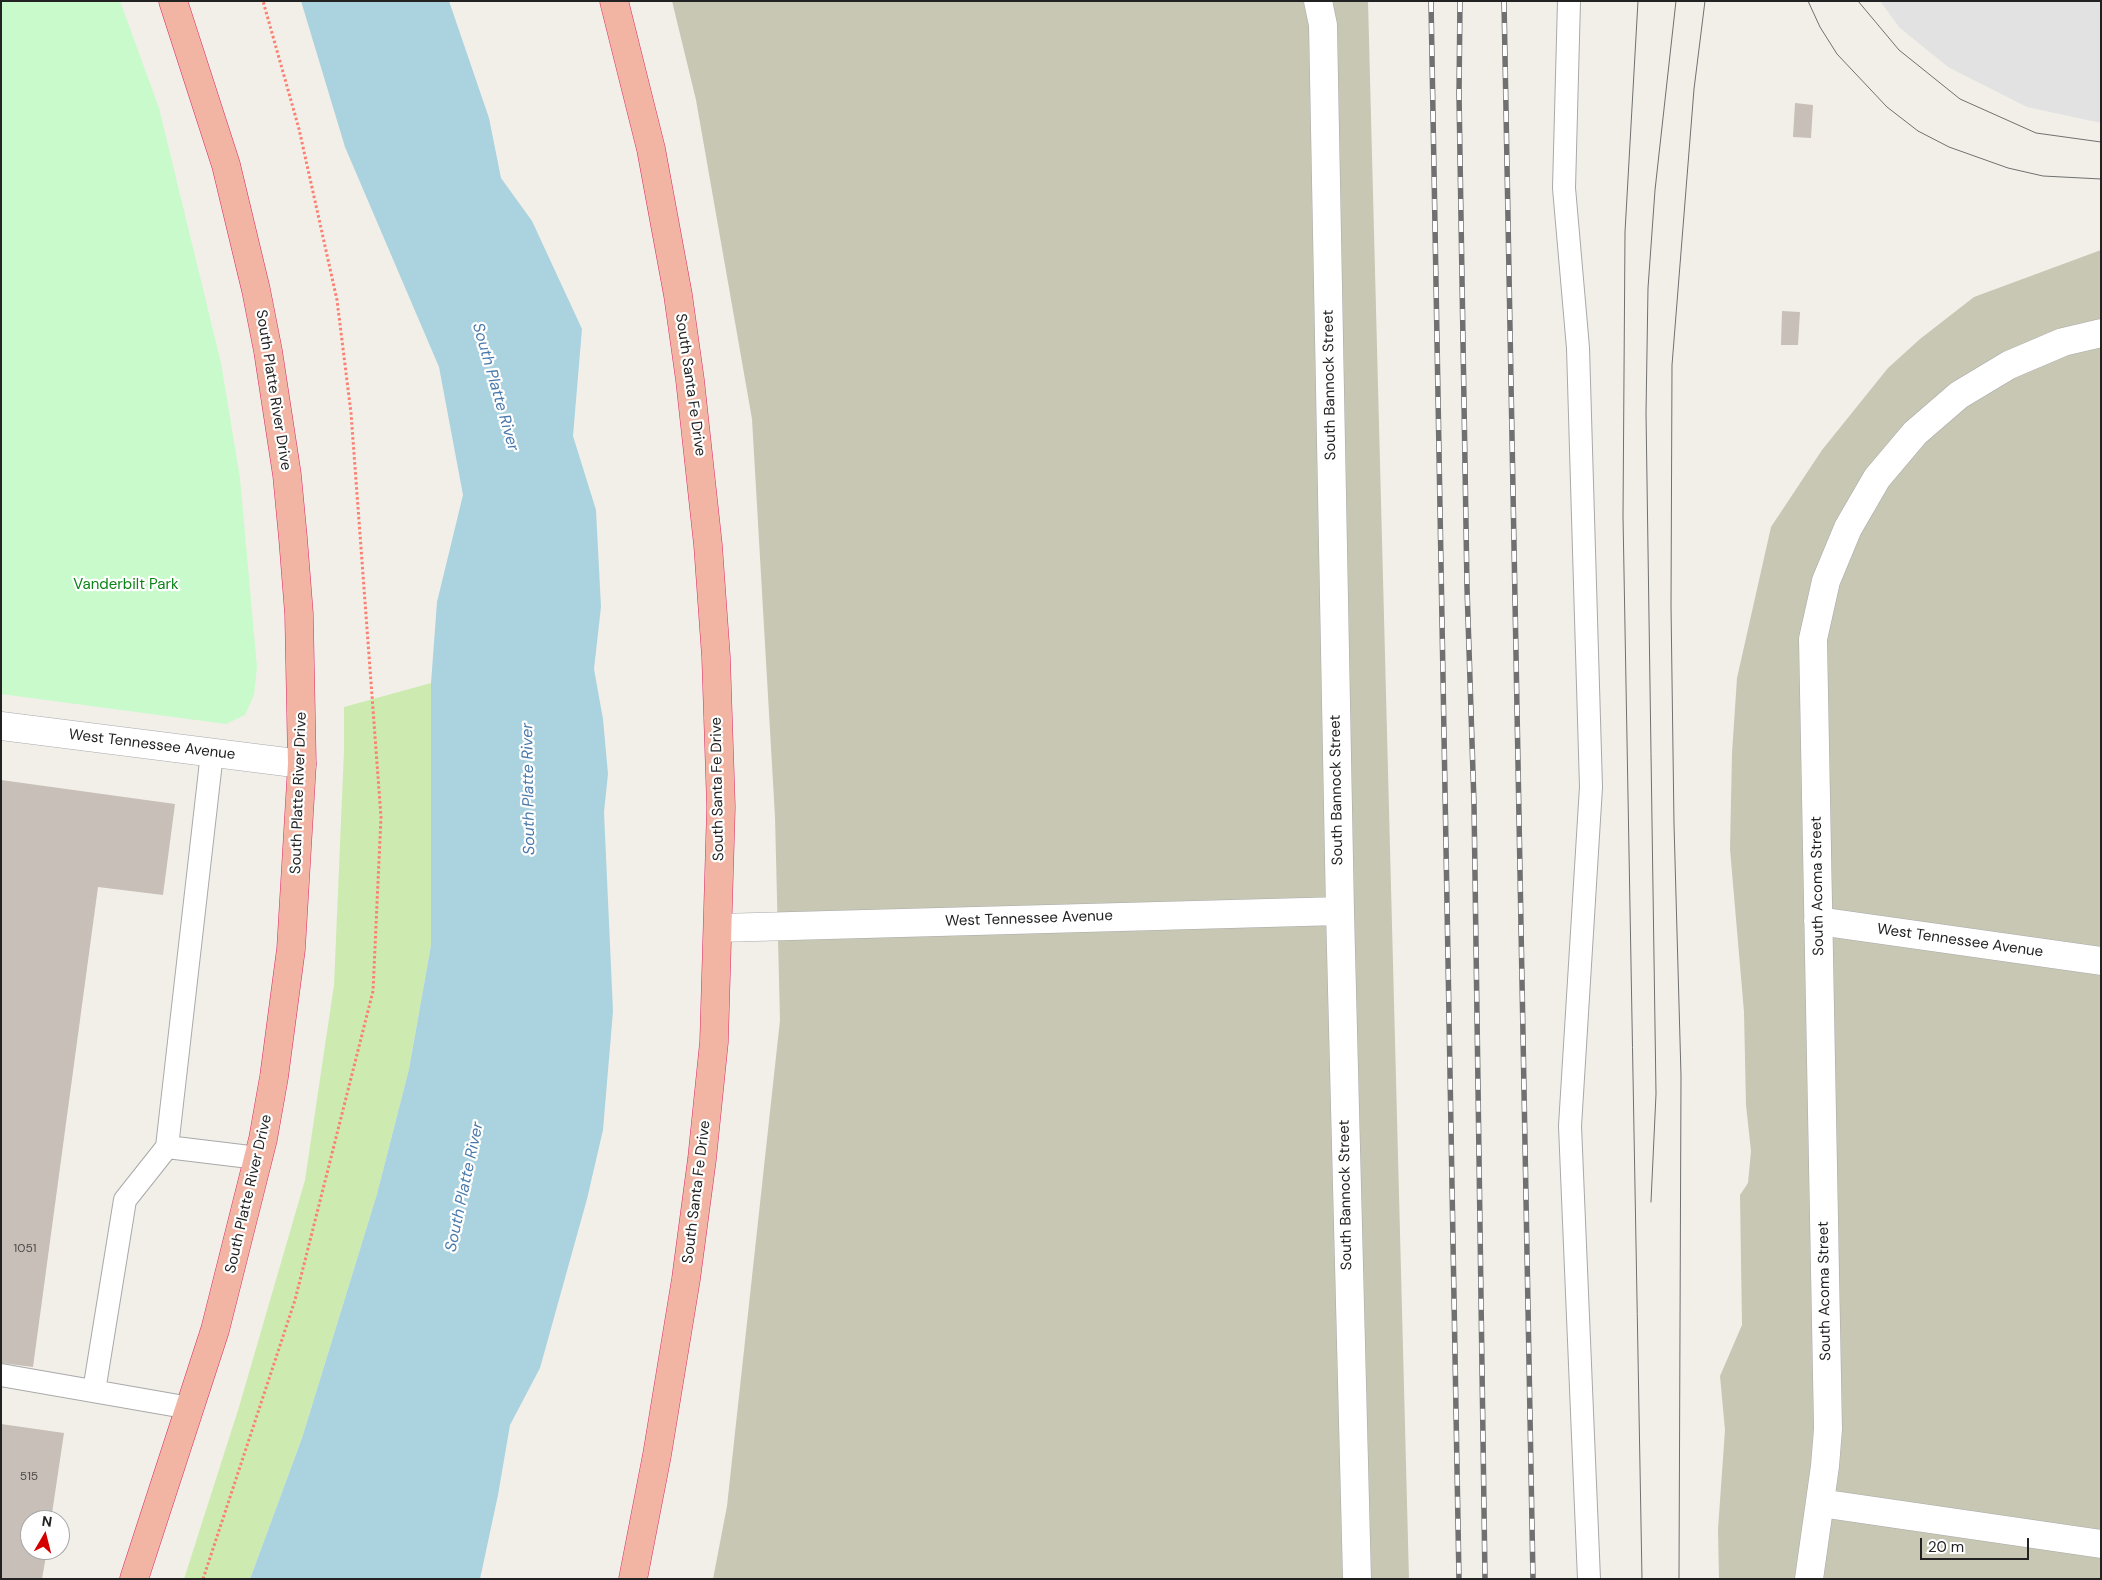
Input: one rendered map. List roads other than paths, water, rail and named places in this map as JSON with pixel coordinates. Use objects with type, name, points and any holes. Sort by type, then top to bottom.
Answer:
[{"type":"highway","name":"South Platte River Drive","points":[[134,1579],[220,1311],[258,1158],[274,1077],[291,949],[302,764],[299,614],[293,538],[287,475],[269,360],[254,281],[226,165],[174,1]]},
{"type":"highway","name":"South Santa Fe Drive","points":[[614,1],[651,148],[666,222],[700,455],[716,666],[720,807],[719,928],[714,1042],[686,1279],[657,1455],[633,1579]]},
{"type":"street","name":"South Bannock Street","points":[[1318,1],[1324,35],[1340,911],[1357,1579]]},
{"type":"street","name":"South Acoma Street","points":[[1810,1579],[1828,1429],[1813,638],[1826,582],[1848,528],[1878,478],[1915,433],[1959,395],[2009,364],[2063,342],[2101,333]]},
{"type":"street","name":"West Tennessee Avenue","points":[[1,726],[302,764]]},
{"type":"street","name":"West Tennessee Avenue","points":[[719,928],[1340,911]]},
{"type":"street","name":"West Tennessee Avenue","points":[[1818,921],[2101,961]]},
{"type":"street","points":[[1820,1503],[2101,1544]]},
{"type":"lane","points":[[1569,1],[1564,188],[1578,348],[1591,787],[1570,1126],[1589,1579]]},
{"type":"lane","points":[[94,1391],[125,1200],[167,1147],[212,753]]},
{"type":"lane","points":[[167,1147],[258,1158]]},
{"type":"lane","points":[[1,1375],[190,1408]]},
{"type":"water","name":"South Platte River","points":[[301,1],[449,1],[489,118],[501,178],[532,221],[582,329],[573,436],[596,510],[601,607],[594,669],[603,719],[608,774],[604,812],[613,1011],[603,1130],[587,1199],[540,1368],[510,1425],[498,1495],[480,1579],[250,1579],[302,1438],[377,1194],[409,1069],[431,945],[431,683],[437,602],[463,495],[439,367],[345,147]]},
{"type":"tram line","points":[[1638,1],[1625,232],[1623,516],[1642,1579]]},
{"type":"tram line","points":[[1651,1202],[1656,1094],[1646,413],[1648,288],[1655,190],[1676,1]]},
{"type":"tram line","points":[[1679,1579],[1681,1076],[1674,824],[1671,606],[1672,365],[1694,89],[1705,1]]},
{"type":"tram line","points":[[1808,1],[1820,27],[1837,54],[1887,107],[1918,131],[1949,147],[2008,168],[2043,176],[2101,179]]},
{"type":"tram line","points":[[1858,1],[1899,50],[1960,99],[2036,133],[2101,142]]},
{"type":"railway","points":[[1431,1],[1459,1579]]},
{"type":"railway","points":[[1460,1],[1459,94],[1467,587],[1474,804],[1485,1579]]},
{"type":"railway","points":[[1504,1],[1533,1579]]},
{"type":"park label","name":"Vanderbilt Park","points":[[126,585]]}]
